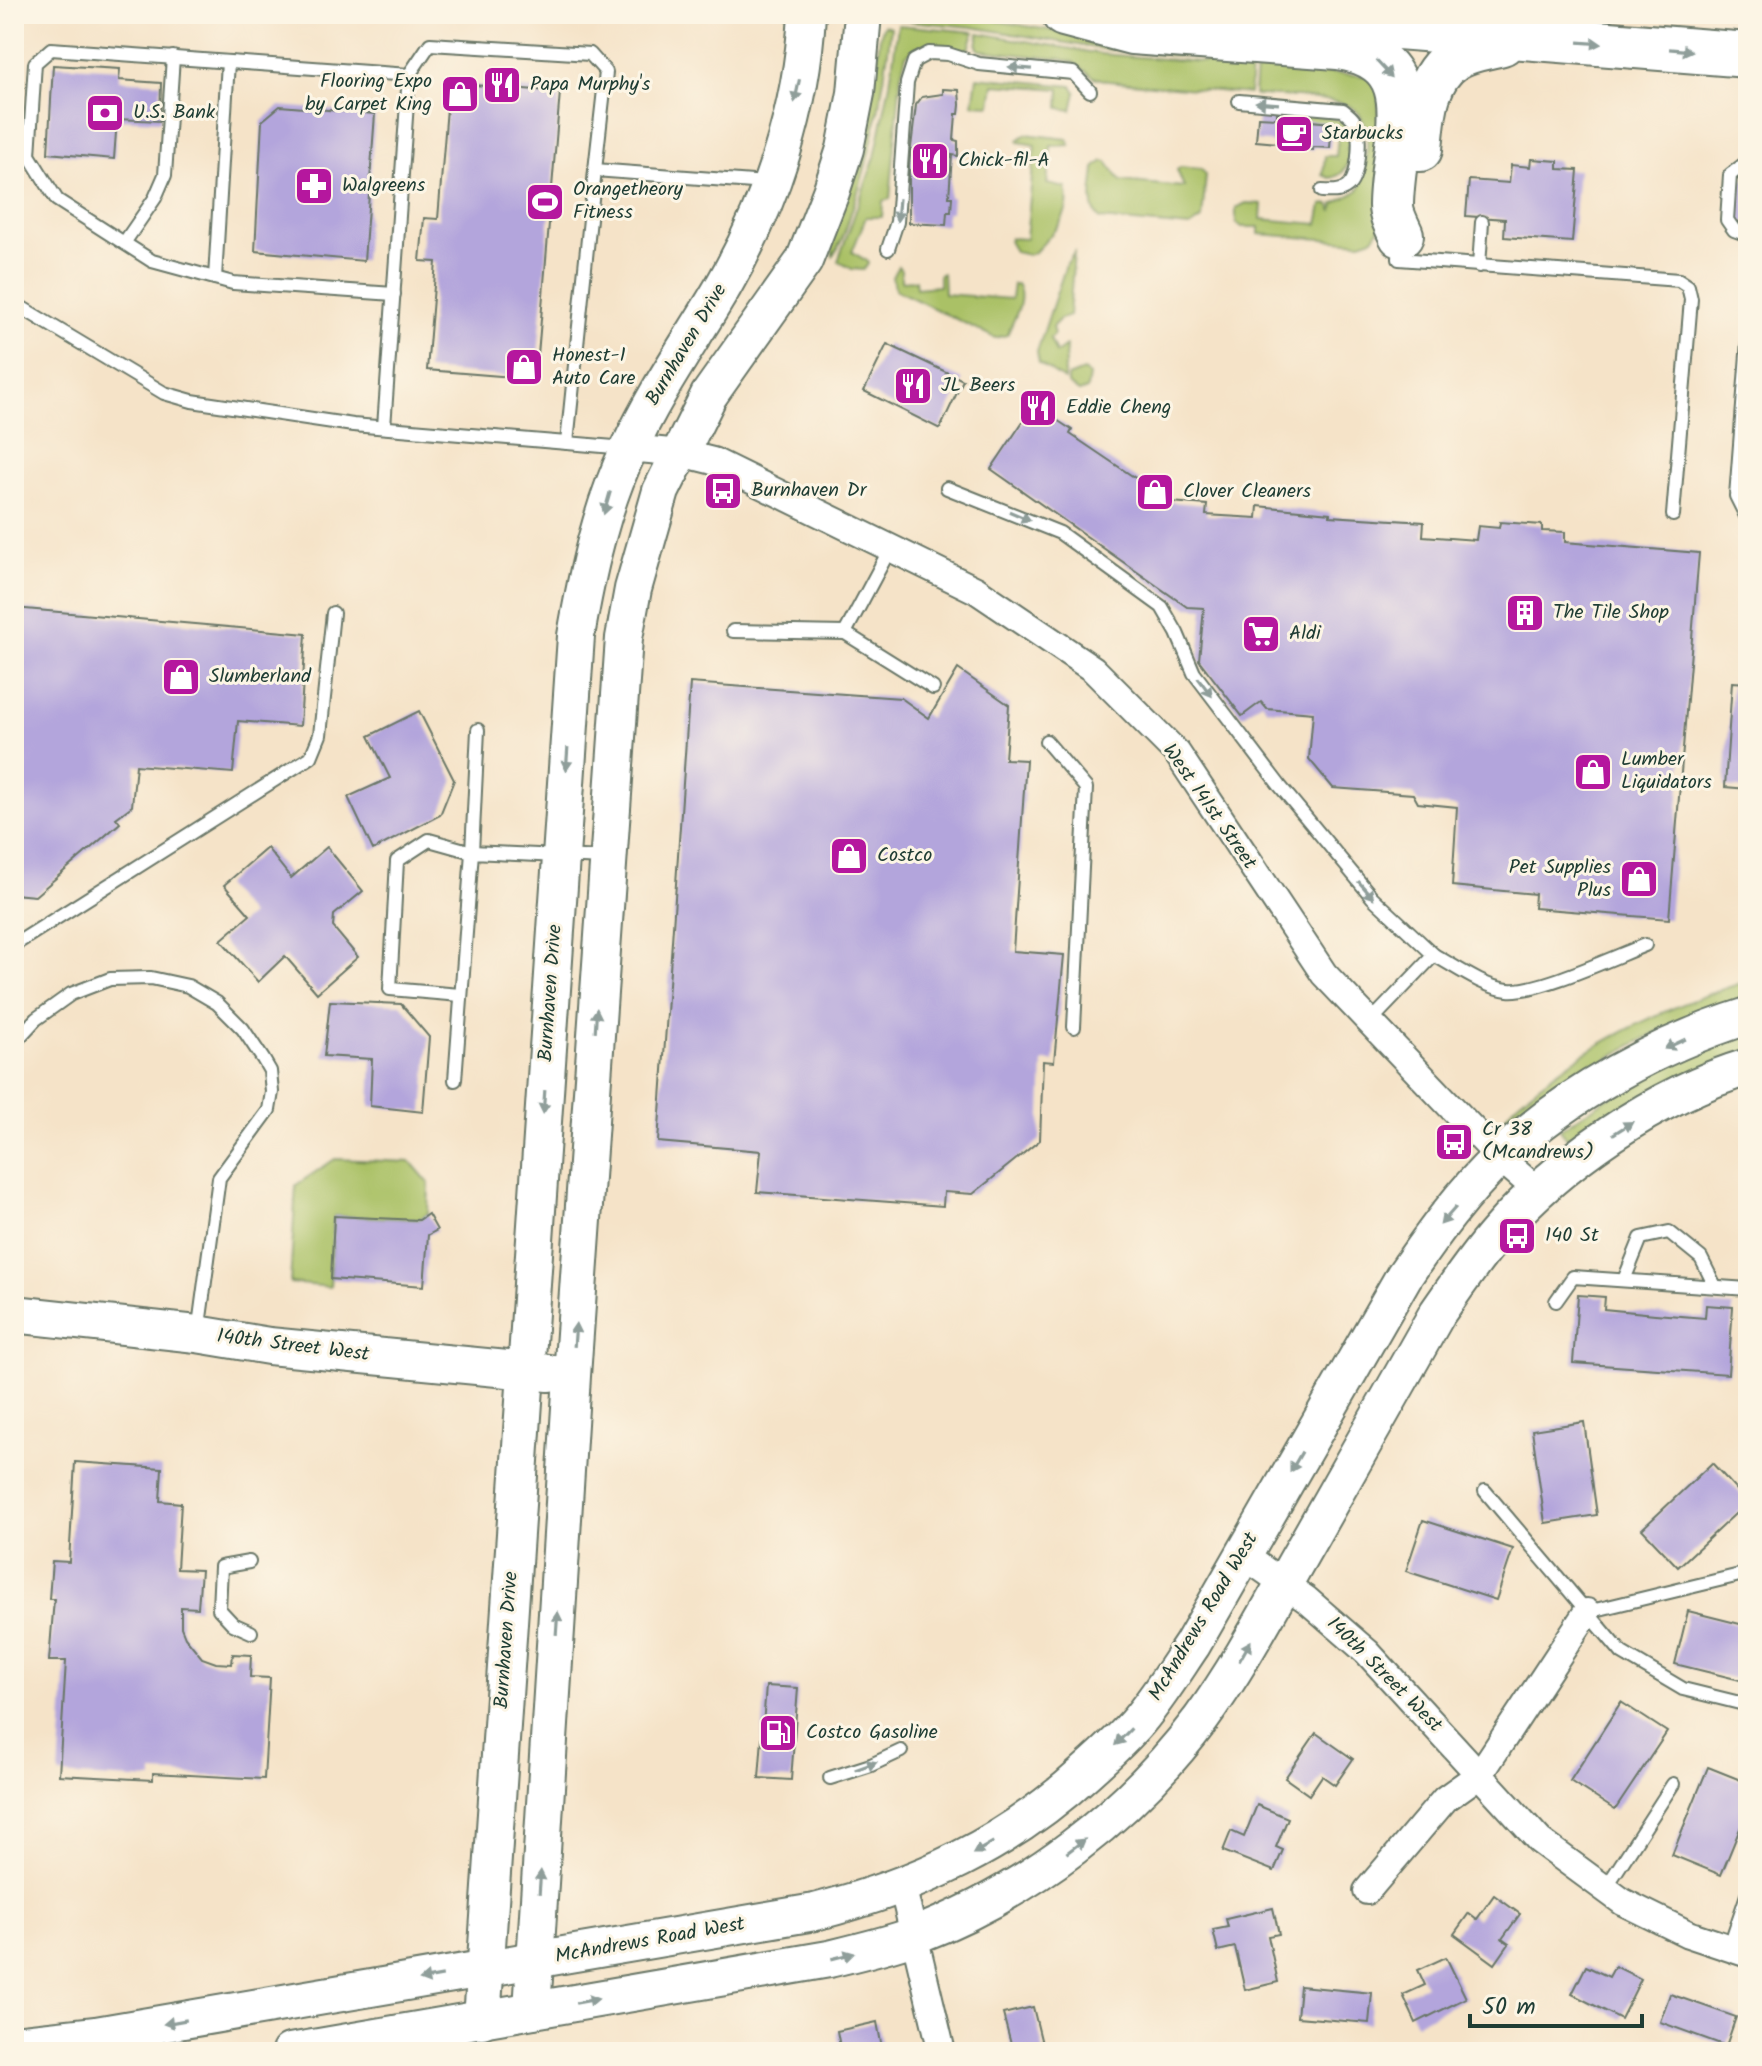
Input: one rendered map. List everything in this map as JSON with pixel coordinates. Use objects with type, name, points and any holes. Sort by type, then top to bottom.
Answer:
[{"type":"highway","points":[[1064,14],[1132,32],[1338,47],[1359,50],[1371,56],[1384,65],[1392,76],[1399,95],[1391,209],[1401,235]]},
{"type":"highway","points":[[1233,14],[1748,55]]},
{"type":"highway","points":[[1401,235],[1415,211],[1423,113],[1426,97],[1435,79],[1454,58],[1472,50],[1526,38]]},
{"type":"street","name":"Burnhaven Drive","points":[[482,2020],[560,855],[576,636],[584,585],[611,490],[629,448],[665,378],[723,287],[750,237],[773,183],[798,89],[807,14]]},
{"type":"street","points":[[532,2010],[572,1376],[626,625],[661,491],[709,395],[804,261],[845,149],[856,93],[863,14]]},
{"type":"street","name":"West 141st Street","points":[[629,448],[681,453],[713,461],[976,590],[1093,669],[1177,753],[1324,974],[1500,1158],[1538,1191]]},
{"type":"street","name":"McAndrews Road West","points":[[14,2044],[96,2035],[815,1912],[865,1899],[946,1868],[1025,1823],[1056,1800],[1102,1758],[1138,1721],[1166,1684],[1192,1645],[1404,1276],[1432,1235],[1500,1158],[1566,1105],[1627,1067],[1706,1029],[1748,1016]]},
{"type":"street","points":[[290,2052],[829,1959],[914,1935],[958,1917],[1049,1866],[1135,1794],[1201,1719],[1284,1583],[1438,1312],[1498,1231],[1538,1191],[1595,1146],[1649,1111],[1723,1075],[1748,1067]]},
{"type":"street","name":"140th Street West","points":[[14,1314],[197,1334],[269,1346],[572,1376]]},
{"type":"street","name":"140th Street West","points":[[1243,1555],[1307,1600],[1367,1652],[1540,1841],[1604,1890],[1688,1934],[1739,1951]]},
{"type":"street","points":[[1367,1891],[1445,1799],[1480,1774],[1587,1612]]},
{"type":"street","points":[[902,1885],[942,2052]]},
{"type":"lane","points":[[384,427],[409,75],[430,44],[590,54],[606,72],[567,443]]},
{"type":"lane","points":[[394,294],[233,283],[152,261],[57,200],[29,155],[35,63],[51,49],[409,75]]},
{"type":"lane","points":[[888,249],[897,222],[907,83],[914,61],[929,53],[948,54],[979,64],[1073,73],[1090,91]]},
{"type":"lane","points":[[124,243],[155,198],[165,175],[173,57]]},
{"type":"lane","points":[[215,278],[228,62]]},
{"type":"lane","points":[[1239,101],[1343,110],[1355,120],[1359,134],[1355,177],[1349,187],[1339,192],[1322,191]]},
{"type":"lane","points":[[14,142],[30,143]]},
{"type":"lane","points":[[1748,161],[1730,175],[1727,220],[1734,230],[1748,235]]},
{"type":"lane","points":[[595,170],[773,183]]},
{"type":"lane","points":[[1479,266],[1482,222]]},
{"type":"lane","points":[[1401,235],[1399,259],[1679,280],[1688,286],[1691,299],[1673,515]]},
{"type":"lane","points":[[14,303],[164,393],[192,401],[384,427],[629,448]]},
{"type":"lane","points":[[1747,518],[1736,496],[1748,341]]},
{"type":"lane","points":[[947,488],[1060,533],[1162,607],[1194,673],[1280,786],[1372,897],[1434,955],[1478,979],[1507,990],[1530,989],[1645,945]]},
{"type":"lane","points":[[845,633],[891,547]]},
{"type":"lane","points":[[14,945],[311,757],[320,735],[333,613]]},
{"type":"lane","points":[[733,631],[845,633],[933,688]]},
{"type":"lane","points":[[455,1080],[478,730]]},
{"type":"lane","points":[[1046,741],[1086,788],[1074,1027]]},
{"type":"lane","points":[[460,995],[390,989],[397,861],[429,840],[472,852],[608,858]]},
{"type":"lane","points":[[1370,1022],[1434,955]]},
{"type":"lane","points":[[14,1043],[36,1019],[71,994],[110,979],[151,978],[188,986],[217,1003],[243,1029],[263,1059],[270,1071],[272,1092],[269,1110],[219,1178],[197,1334]]},
{"type":"lane","points":[[1624,1280],[1641,1238],[1669,1232],[1701,1258],[1715,1286]]},
{"type":"lane","points":[[1556,1301],[1573,1277],[1748,1289]]},
{"type":"lane","points":[[1485,1491],[1622,1653],[1683,1689],[1748,1705]]},
{"type":"lane","points":[[249,1562],[221,1567],[219,1609],[233,1624],[251,1632]]},
{"type":"lane","points":[[1587,1612],[1748,1573]]},
{"type":"lane","points":[[830,1778],[871,1765],[901,1751]]},
{"type":"lane","points":[[1604,1890],[1673,1784]]},
{"type":"lane","points":[[1739,1951],[1748,1892]]},
{"type":"green space","points":[[898,14],[963,15],[1072,34],[1293,65],[1102,49],[972,27],[900,20]]},
{"type":"green space","points":[[884,25],[891,27],[872,142],[846,227],[833,256],[831,240],[874,88]]},
{"type":"green space","points":[[898,25],[974,32],[969,49],[917,47],[906,55],[901,75],[890,199],[883,201],[882,217],[866,217],[852,252],[868,264],[863,270],[852,269],[838,261],[875,157]]},
{"type":"green space","points":[[979,33],[1101,54],[1251,66],[1249,94],[1108,81],[1061,59],[979,50]]},
{"type":"green space","points":[[1256,67],[1368,76],[1378,74],[1381,226],[1373,238],[1361,242],[1259,234],[1259,227],[1242,227],[1236,223],[1236,208],[1246,203],[1262,204],[1261,219],[1318,224],[1322,205],[1330,204],[1333,212],[1334,204],[1359,190],[1366,164],[1366,131],[1357,111],[1334,101],[1254,95]]},
{"type":"green space","points":[[977,77],[1072,86],[1076,92],[1072,110],[1059,108],[1060,89],[994,84],[991,105],[973,104]]},
{"type":"green space","points":[[1289,114],[1317,115],[1346,124],[1351,138],[1347,149],[1350,150],[1349,160],[1343,172],[1330,178],[1323,175],[1325,156],[1336,156],[1339,127],[1289,119]]},
{"type":"green space","points":[[1026,134],[1067,139],[1070,145],[1051,146],[1047,184],[1066,188],[1068,198],[1064,216],[1048,238],[1028,255],[1015,252],[1009,241],[1010,238],[1026,239],[1035,145],[1019,142]]},
{"type":"green space","points":[[1103,161],[1121,181],[1184,187],[1177,170],[1180,167],[1201,169],[1206,175],[1202,219],[1190,227],[1100,219],[1092,195],[1095,168]]},
{"type":"green space","points":[[1074,253],[1069,316],[1052,327],[1054,334],[1050,339],[1056,353],[1066,346],[1064,380],[1039,363],[1037,352],[1066,265]]},
{"type":"green space","points":[[898,266],[901,281],[915,280],[916,288],[939,286],[939,275],[943,273],[944,294],[1011,299],[1013,284],[1017,284],[1020,303],[1007,335],[995,338],[896,290],[892,277]]},
{"type":"green space","points":[[1083,371],[1089,375],[1087,389],[1079,392],[1068,384],[1068,377]]},
{"type":"green space","points":[[1748,981],[1748,997],[1659,1031],[1615,1054],[1519,1118],[1504,1119],[1539,1085],[1613,1037],[1666,1011]]},
{"type":"green space","points":[[1748,1032],[1748,1051],[1567,1138],[1560,1129],[1642,1076]]},
{"type":"green space","points":[[335,1159],[411,1162],[429,1183],[428,1214],[419,1220],[334,1216],[330,1287],[290,1283],[296,1185]]},
{"type":"building","name":"U.S. Bank","points":[[53,65],[120,69],[119,80],[161,83],[160,121],[117,119],[114,159],[48,153]]},
{"type":"building","points":[[449,83],[560,92],[536,379],[427,370],[436,262],[420,261],[424,218],[438,219]]},
{"type":"building","name":"Chick-fil-A","points":[[943,89],[959,90],[960,105],[959,114],[956,114],[954,140],[958,141],[958,156],[952,155],[951,212],[947,212],[946,225],[909,223],[909,165],[916,105],[922,97],[943,94]]},
{"type":"building","name":"Walgreens","points":[[280,106],[375,114],[364,261],[255,251],[262,121]]},
{"type":"building","name":"Starbucks","points":[[1277,112],[1289,114],[1289,119],[1332,123],[1330,148],[1289,148],[1289,144],[1256,141],[1258,117],[1277,118]]},
{"type":"building","points":[[1531,159],[1558,161],[1558,169],[1578,170],[1572,242],[1504,237],[1505,219],[1466,216],[1469,180],[1509,183],[1511,165],[1530,167]]},
{"type":"building","points":[[1736,179],[1748,180],[1748,223],[1732,221]]},
{"type":"building","name":"JL Beers","points":[[887,344],[963,380],[940,429],[864,391]]},
{"type":"building","points":[[1034,405],[1072,430],[1070,434],[1171,502],[1207,505],[1206,515],[1257,518],[1258,506],[1330,513],[1330,516],[1424,522],[1423,536],[1476,540],[1478,526],[1499,528],[1500,522],[1542,525],[1542,531],[1565,532],[1565,542],[1699,553],[1669,919],[1534,908],[1535,894],[1452,886],[1457,807],[1418,803],[1413,794],[1333,788],[1309,759],[1313,713],[1267,709],[1261,702],[1242,716],[1199,660],[1204,608],[1187,607],[991,469]]},
{"type":"building","name":"Slumberland","points":[[14,608],[306,634],[300,726],[238,721],[233,773],[136,765],[132,806],[116,818],[120,823],[35,896],[14,894]]},
{"type":"building","name":"Costco","points":[[958,669],[1009,705],[1005,759],[1026,760],[1013,951],[1064,955],[1054,1062],[1043,1061],[1040,1140],[973,1194],[944,1192],[943,1206],[757,1192],[761,1151],[658,1142],[690,683],[901,698],[929,718]]},
{"type":"building","points":[[1732,682],[1748,683],[1748,789],[1725,787]]},
{"type":"building","points":[[419,711],[454,780],[440,815],[373,850],[348,797],[390,778],[369,736]]},
{"type":"building","points":[[327,847],[363,891],[334,915],[333,927],[358,957],[317,993],[285,956],[258,982],[221,940],[250,915],[224,885],[267,848],[291,878]]},
{"type":"building","points":[[330,1001],[401,1004],[429,1037],[423,1112],[370,1106],[372,1059],[324,1056]]},
{"type":"building","points":[[428,1214],[437,1230],[428,1235],[424,1286],[331,1279],[334,1216],[419,1220]]},
{"type":"building","points":[[1578,1295],[1605,1297],[1604,1309],[1705,1318],[1706,1305],[1733,1307],[1728,1374],[1573,1363]]},
{"type":"building","points":[[1584,1422],[1597,1515],[1545,1523],[1532,1430]]},
{"type":"building","points":[[75,1462],[162,1468],[160,1501],[181,1503],[177,1569],[201,1570],[198,1608],[181,1607],[181,1627],[185,1637],[202,1658],[216,1663],[232,1664],[233,1654],[251,1655],[250,1677],[270,1678],[264,1779],[153,1773],[153,1780],[59,1775],[66,1661],[49,1661],[54,1599],[49,1599],[52,1561],[69,1562]]},
{"type":"building","points":[[1712,1463],[1748,1502],[1678,1567],[1642,1529]]},
{"type":"building","points":[[1423,1520],[1513,1549],[1496,1600],[1406,1571]]},
{"type":"building","points":[[1688,1611],[1748,1626],[1748,1682],[1675,1664]]},
{"type":"building","name":"Costco Gasoline","points":[[766,1686],[798,1688],[791,1780],[759,1778]]},
{"type":"building","points":[[1621,1702],[1667,1732],[1615,1810],[1570,1781]]},
{"type":"building","points":[[1316,1733],[1353,1759],[1335,1785],[1322,1776],[1309,1795],[1285,1778]]},
{"type":"building","points":[[1708,1767],[1748,1783],[1748,1809],[1721,1875],[1672,1855]]},
{"type":"building","points":[[1257,1805],[1288,1818],[1276,1847],[1283,1850],[1274,1871],[1223,1851],[1231,1831],[1244,1837]]},
{"type":"building","points":[[1494,1895],[1520,1914],[1502,1939],[1509,1944],[1495,1964],[1454,1934],[1469,1913],[1477,1919]]},
{"type":"building","points":[[1273,1908],[1279,1934],[1268,1936],[1278,1982],[1245,1990],[1235,1947],[1218,1951],[1213,1930],[1228,1927],[1226,1919]]},
{"type":"building","points":[[1446,1957],[1466,1998],[1416,2023],[1403,1995],[1425,1985],[1418,1970]]},
{"type":"building","points":[[1586,1966],[1609,1977],[1615,1966],[1641,1979],[1621,2019],[1572,1994]]},
{"type":"building","points":[[1300,1986],[1372,1993],[1369,2023],[1297,2017]]},
{"type":"building","points":[[1670,1994],[1736,2017],[1726,2046],[1660,2022]]},
{"type":"building","points":[[1033,2007],[1044,2052],[1013,2052],[1003,2014]]},
{"type":"building","points":[[877,2022],[882,2048],[874,2049],[875,2052],[841,2052],[837,2031]]},
{"type":"place","name":"Papa Murphy's","points":[[502,85]]},
{"type":"place","name":"Flooring Expo by Carpet King","points":[[460,94]]},
{"type":"place","name":"U.S. Bank","points":[[105,113]]},
{"type":"place","name":"Starbucks","points":[[1294,134]]},
{"type":"place","name":"Chick-fil-A","points":[[930,161]]},
{"type":"place","name":"Walgreens","points":[[314,186]]},
{"type":"place","name":"Orangetheory Fitness","points":[[545,202]]},
{"type":"place","name":"Honest-1 Auto Care","points":[[524,367]]},
{"type":"place","name":"JL Beers","points":[[913,386]]},
{"type":"place","name":"Eddie Cheng","points":[[1038,408]]},
{"type":"place","name":"Burnhaven Dr","points":[[723,491]]},
{"type":"place","name":"Clover Cleaners","points":[[1155,492]]},
{"type":"place","name":"The Tile Shop","points":[[1525,613]]},
{"type":"place","name":"Aldi","points":[[1261,634]]},
{"type":"place","name":"Slumberland","points":[[181,677]]},
{"type":"place","name":"Lumber Liquidators","points":[[1593,772]]},
{"type":"place","name":"Costco","points":[[849,856]]},
{"type":"place","name":"Pet Supplies Plus","points":[[1639,879]]},
{"type":"place","name":"Cr 38 (Mcandrews)","points":[[1454,1142]]},
{"type":"place","name":"140 St","points":[[1517,1236]]},
{"type":"place","name":"Costco Gasoline","points":[[778,1733]]}]
